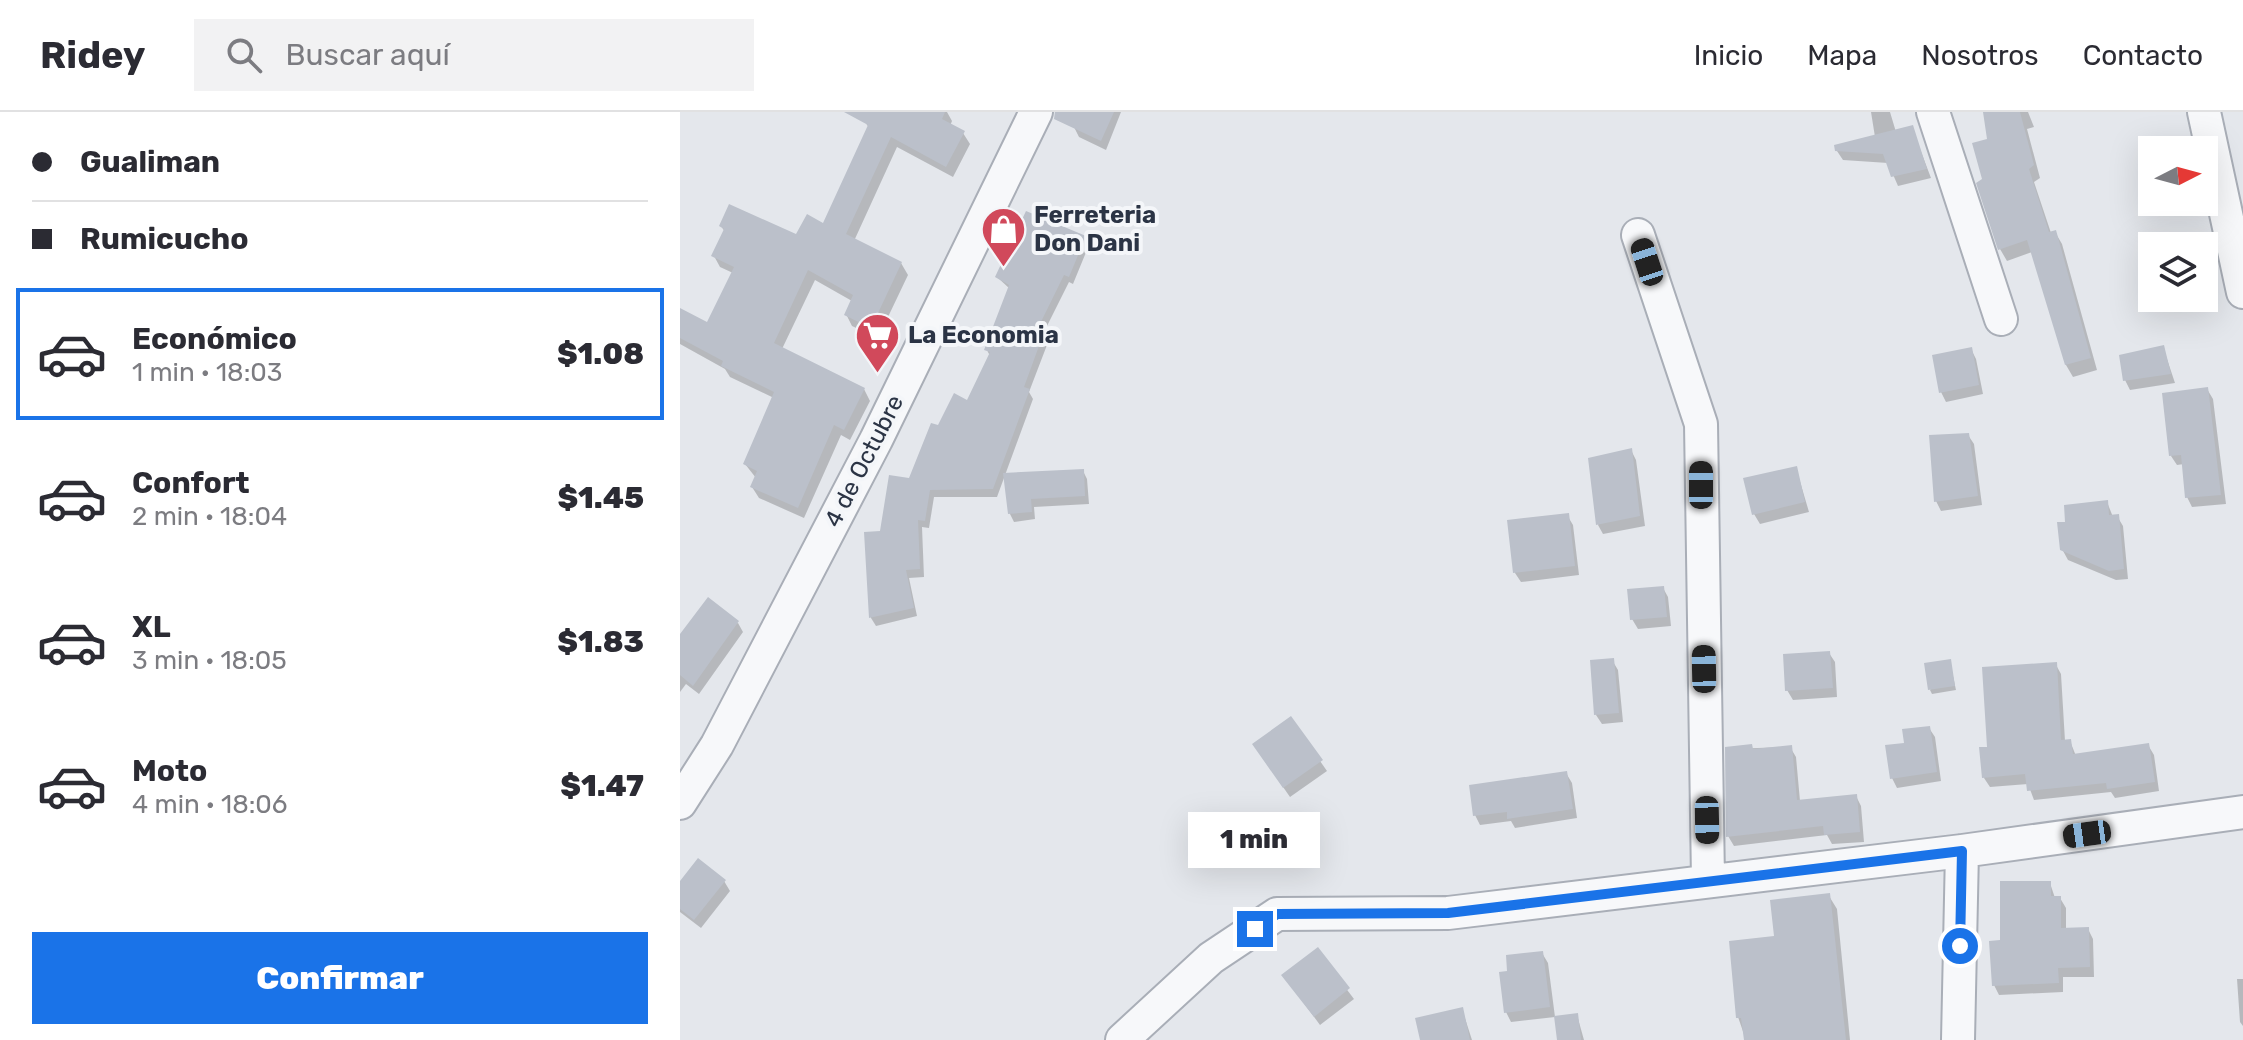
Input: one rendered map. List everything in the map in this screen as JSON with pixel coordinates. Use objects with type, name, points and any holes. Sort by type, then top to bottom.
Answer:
[{"type":"street","name":"4 de Octubre","points":[[680,803],[717,745],[876,440],[1036,112]]},
{"type":"street","points":[[1933,112],[2001,319]]},
{"type":"street","points":[[2204,112],[2243,292]]},
{"type":"street","points":[[1638,235],[1701,424],[1708,880]]},
{"type":"street","points":[[680,754],[717,745]]},
{"type":"street","points":[[1122,1040],[1211,958],[1277,914],[1448,913],[1962,851],[2243,812]]},
{"type":"street","points":[[1958,1040],[1962,851]]},
{"type":"building","points":[[844,112],[945,112],[942,119],[965,131],[946,167],[891,137],[846,234],[902,262],[871,328],[844,315],[853,295],[808,270],[774,343],[865,388],[844,430],[834,425],[798,508],[750,487],[757,471],[743,464],[774,392],[721,366],[723,361],[680,338],[680,308],[707,322],[734,267],[711,256],[724,229],[719,226],[729,204],[796,234],[807,214],[823,223],[868,125]]},
{"type":"building","points":[[1055,112],[1114,112],[1101,141],[1054,119]]},
{"type":"building","points":[[1983,112],[2020,112],[2034,165],[2029,169],[2049,232],[2056,230],[2091,358],[2065,365],[2027,240],[1998,250],[1976,183],[1982,179],[1972,143],[1987,139]]},
{"type":"building","points":[[1913,125],[1927,169],[1891,177],[1883,154],[1835,151],[1834,145]]},
{"type":"building","points":[[1026,211],[1086,236],[1069,277],[1064,275],[1036,332],[1043,335],[1024,387],[1030,389],[993,489],[930,490],[925,521],[918,520],[920,569],[906,570],[914,608],[869,618],[864,532],[880,531],[889,475],[909,478],[931,423],[938,425],[954,393],[967,400],[990,352],[984,350],[1009,285],[995,277]]},
{"type":"building","points":[[2164,345],[2171,374],[2123,381],[2119,355]]},
{"type":"building","points":[[1972,347],[1979,385],[1939,393],[1932,355]]},
{"type":"building","points":[[2208,387],[2221,495],[2185,498],[2181,455],[2169,456],[2162,393]]},
{"type":"building","points":[[1969,433],[1978,496],[1934,502],[1929,435]]},
{"type":"building","points":[[1632,448],[1640,516],[1596,525],[1588,458]]},
{"type":"building","points":[[1797,466],[1805,502],[1752,515],[1743,478]]},
{"type":"building","points":[[1084,469],[1085,496],[1031,499],[1032,512],[1008,514],[1003,473]]},
{"type":"building","points":[[2108,500],[2109,515],[2119,514],[2124,569],[2109,571],[2060,550],[2057,522],[2065,522],[2064,505]]},
{"type":"building","points":[[1569,513],[1575,566],[1513,573],[1507,520]]},
{"type":"building","points":[[1664,586],[1667,617],[1630,620],[1627,589]]},
{"type":"building","points":[[708,597],[739,621],[693,686],[680,675],[680,634]]},
{"type":"building","points":[[1830,651],[1833,688],[1785,691],[1783,654]]},
{"type":"building","points":[[1614,658],[1619,713],[1594,715],[1590,660]]},
{"type":"building","points":[[1951,659],[1955,686],[1928,690],[1924,663]]},
{"type":"building","points":[[2057,662],[2061,740],[2071,739],[2073,754],[2149,743],[2155,782],[2107,789],[2106,783],[2027,791],[2025,774],[1982,778],[1979,747],[1987,747],[1982,667]]},
{"type":"building","points":[[1291,716],[1323,760],[1283,788],[1252,744]]},
{"type":"building","points":[[1930,726],[1937,772],[1890,779],[1885,745],[1904,743],[1902,729]]},
{"type":"building","points":[[1752,744],[1753,749],[1792,745],[1797,800],[1857,794],[1860,832],[1824,835],[1823,826],[1726,837],[1725,747]]},
{"type":"building","points":[[1567,771],[1573,809],[1507,819],[1507,812],[1473,816],[1469,785]]},
{"type":"building","points":[[698,858],[726,880],[694,920],[680,909],[680,881]]},
{"type":"building","points":[[2000,881],[2051,881],[2051,896],[2061,896],[2061,928],[2089,927],[2090,967],[2058,968],[2059,983],[1992,986],[1989,941],[2000,940]]},
{"type":"building","points":[[1830,893],[1846,1040],[1744,1040],[1741,1018],[1736,1018],[1729,941],[1774,936],[1770,900]]},
{"type":"building","points":[[1318,947],[1350,988],[1314,1017],[1281,975]]},
{"type":"building","points":[[1543,951],[1550,1007],[1504,1013],[1499,972],[1507,971],[1506,955]]},
{"type":"building","points":[[1463,1007],[1470,1040],[1420,1040],[1415,1018]]},
{"type":"building","points":[[1578,1013],[1581,1040],[1557,1040],[1554,1016]]},
{"type":"place","name":"Ferreteria Don Dani","points":[[1003,268]]},
{"type":"place","name":"La Economia","points":[[877,374]]},
{"type":"route","points":[[1255,929],[1277,914],[1448,913],[1962,851],[1960,946]]}]
